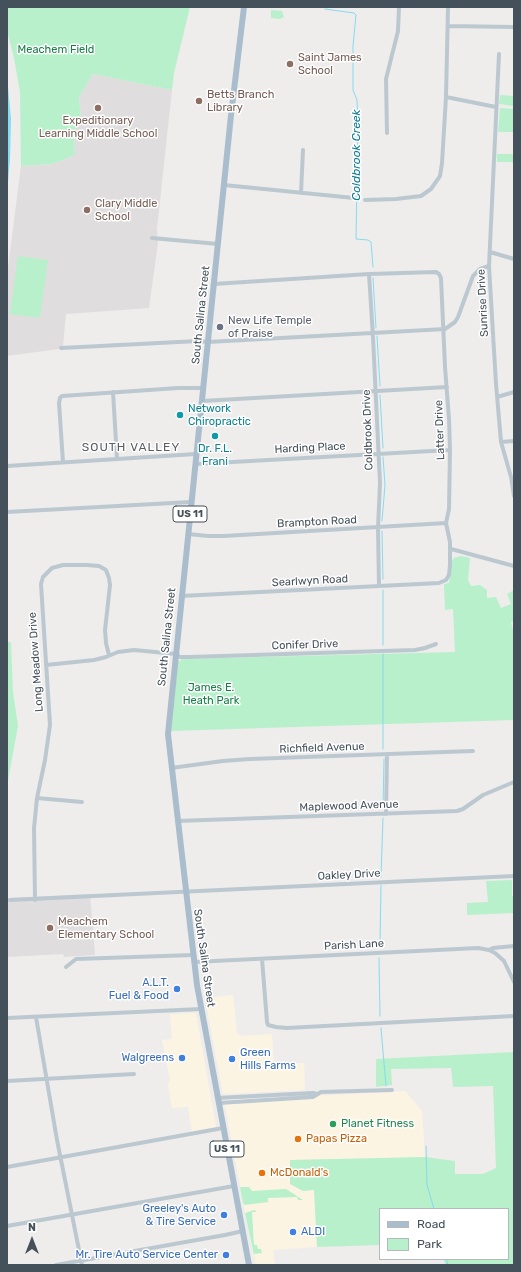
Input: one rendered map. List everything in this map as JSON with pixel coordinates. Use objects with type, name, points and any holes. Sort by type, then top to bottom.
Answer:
[{"type":"main road","name":"South Salina Street","points":[[244,7],[224,185],[168,734],[177,821],[201,1009],[249,1265]]},
{"type":"street","points":[[387,134],[386,79],[398,31],[399,7]]},
{"type":"street","points":[[365,200],[414,198],[421,196],[431,188],[440,176],[446,97],[448,7]]},
{"type":"street","points":[[448,26],[514,28]]},
{"type":"street","name":"Sunrise Drive","points":[[500,54],[496,107],[489,266],[501,442],[511,478],[514,496]]},
{"type":"street","points":[[446,97],[496,107]]},
{"type":"street","points":[[301,193],[303,150]]},
{"type":"street","points":[[224,185],[354,198]]},
{"type":"street","points":[[152,238],[218,244]]},
{"type":"street","points":[[490,252],[514,259]]},
{"type":"street","points":[[61,348],[198,341],[208,342],[444,329],[455,322],[458,317],[473,276],[480,269],[489,266]]},
{"type":"street","name":"Latter Drive","points":[[368,274],[436,272],[441,278],[450,450],[449,509],[446,523],[451,549],[449,575],[446,580],[439,583]]},
{"type":"street","points":[[214,284],[368,274]]},
{"type":"street","name":"Coldbrook Drive","points":[[368,274],[373,333],[380,483],[378,528],[379,586]]},
{"type":"street","points":[[202,401],[447,387]]},
{"type":"street","points":[[63,462],[59,404],[62,396],[204,388]]},
{"type":"street","points":[[113,392],[117,459]]},
{"type":"street","points":[[497,397],[514,392]]},
{"type":"street","points":[[501,442],[514,441]]},
{"type":"street","name":"Harding Place","points":[[196,464],[450,450]]},
{"type":"street","points":[[7,466],[196,454]]},
{"type":"street","points":[[7,512],[191,502]]},
{"type":"street","name":"Brampton Road","points":[[188,534],[224,536],[446,523]]},
{"type":"street","points":[[451,549],[514,566]]},
{"type":"street","name":"Long Meadow Drive","points":[[35,900],[34,828],[37,798],[45,760],[50,725],[41,605],[41,584],[43,577],[55,566],[99,566],[106,570],[110,585],[105,630],[109,655]]},
{"type":"street","name":"Searlwyn Road","points":[[182,596],[439,583]]},
{"type":"street","name":"Conifer Drive","points":[[46,664],[94,660],[118,652],[134,650],[176,654],[180,657],[189,657],[415,650],[436,644]]},
{"type":"street","name":"Richfield Avenue","points":[[171,768],[223,761],[473,751]]},
{"type":"street","points":[[386,814],[387,754]]},
{"type":"street","name":"Maplewood Avenue","points":[[177,821],[457,811],[463,809],[483,795],[514,782]]},
{"type":"street","points":[[37,798],[82,802]]},
{"type":"street","name":"Oakley Drive","points":[[10,900],[514,876]]},
{"type":"street","name":"Parish Lane","points":[[194,962],[478,948],[489,950],[493,948],[514,946]]},
{"type":"street","points":[[489,950],[504,961],[514,982]]},
{"type":"street","points":[[66,967],[76,959],[193,954]]},
{"type":"street","points":[[262,959],[267,1022],[271,1026],[287,1028],[514,1016]]},
{"type":"street","points":[[7,1018],[201,1009]]},
{"type":"street","points":[[36,1017],[46,1079],[81,1263]]},
{"type":"street","points":[[7,1081],[134,1074]]},
{"type":"street","points":[[218,1101],[313,1097],[321,1092],[392,1090]]},
{"type":"street","points":[[7,1168],[223,1128]]},
{"type":"street","points":[[7,1226],[234,1186]]},
{"type":"street","points":[[56,1265],[81,1263],[225,1235],[243,1230]]},
{"type":"shaded area","name":"Clary Middle School","points":[[93,74],[172,90],[157,229],[158,243],[149,308],[66,314],[63,346],[59,349],[7,356],[7,275],[21,166],[52,164],[75,155],[74,134],[81,119],[79,97]]},
{"type":"shaded area","name":"Meachem Elementary School","points":[[90,894],[95,955],[64,957],[63,954],[7,957],[7,898]]},
{"type":"shaded area","points":[[233,995],[237,1033],[241,1036],[272,1034],[274,1064],[304,1063],[305,1090],[223,1094],[205,998]]},
{"type":"shaded area","points":[[196,1013],[216,1127],[192,1132],[188,1107],[172,1108],[168,1085],[170,1080],[162,1040],[172,1039],[170,1014]]},
{"type":"shaded area","points":[[405,1091],[422,1111],[425,1157],[290,1160],[303,1191],[314,1190],[317,1247],[273,1250],[275,1265],[255,1265],[224,1101]]},
{"type":"green space","name":"Meachem Field","points":[[7,7],[190,7],[174,73],[172,90],[93,74],[79,97],[81,119],[74,134],[75,155],[52,164],[21,166],[20,92],[14,58],[7,31]]},
{"type":"green space","points":[[271,10],[282,11],[284,17],[280,19],[271,18]]},
{"type":"green space","points":[[500,95],[514,96],[514,106],[499,104]]},
{"type":"green space","points":[[500,108],[514,109],[514,132],[498,132]]},
{"type":"green space","points":[[497,154],[514,154],[514,162],[497,162]]},
{"type":"green space","points":[[18,256],[48,260],[40,318],[10,314]]},
{"type":"green space","name":"James E. Heath Park","points":[[461,556],[470,558],[468,580],[471,586],[480,585],[487,590],[487,598],[496,597],[501,608],[511,604],[507,594],[514,590],[514,621],[511,622],[514,634],[514,720],[171,731],[178,662],[182,659],[455,652],[453,609],[445,610],[444,584],[449,583],[452,561],[454,558]]},
{"type":"green space","points":[[7,642],[11,642],[13,692],[18,726],[7,786]]},
{"type":"green space","points":[[512,880],[514,913],[467,915],[467,903],[488,902],[486,881]]},
{"type":"green space","points":[[514,1052],[514,1265],[445,1265],[444,1260],[509,1260],[509,1208],[379,1208],[379,1245],[317,1247],[314,1190],[303,1191],[290,1184],[290,1160],[425,1157],[455,1161],[455,1174],[483,1174],[496,1168],[493,1086],[453,1087],[451,1068],[391,1069],[392,1085],[376,1087],[376,1059]]},
{"type":"green space","points":[[240,1187],[249,1187],[252,1191],[286,1189],[303,1200],[298,1200],[297,1197],[268,1198],[268,1202],[245,1205],[243,1203]]},
{"type":"green space","points":[[254,1210],[256,1212],[252,1212],[254,1245],[257,1245],[258,1249],[261,1249],[262,1253],[254,1254],[256,1265],[245,1213]]},
{"type":"water","points":[[7,76],[11,119],[7,193]]},
{"type":"waterway","name":"Coldbrook Creek","points":[[325,9],[354,13],[356,15],[353,46],[353,90],[357,100],[358,127],[356,239],[368,240],[371,242],[373,267]]},
{"type":"waterway","name":"Coldbrook Creek","points":[[373,278],[376,328]]},
{"type":"waterway","name":"Coldbrook Creek","points":[[377,336],[380,386]]},
{"type":"waterway","name":"Coldbrook Creek","points":[[380,395],[383,448]]},
{"type":"waterway","name":"Coldbrook Creek","points":[[382,521],[385,485],[383,457]]},
{"type":"waterway","name":"Coldbrook Creek","points":[[382,531],[383,579]]},
{"type":"waterway","name":"Coldbrook Creek","points":[[383,590],[383,645]]},
{"type":"waterway","name":"Coldbrook Creek","points":[[383,654],[383,749]]},
{"type":"waterway","name":"Coldbrook Creek","points":[[383,808],[384,759]]},
{"type":"waterway","name":"Coldbrook Creek","points":[[381,877],[383,818]]},
{"type":"waterway","name":"Coldbrook Creek","points":[[380,945],[381,885]]},
{"type":"waterway","name":"Coldbrook Creek","points":[[379,958],[380,1016]]},
{"type":"waterway","name":"Coldbrook Creek","points":[[381,1028],[386,1086]]},
{"type":"waterway","name":"Coldbrook Creek","points":[[426,1146],[427,1185],[434,1208]]},
{"type":"waterway","name":"Coldbrook Creek","points":[[446,1260],[448,1265]]},
{"type":"place","name":"Saint James School","points":[[290,64]]},
{"type":"place","name":"Betts Branch Library","points":[[199,101]]},
{"type":"place","name":"Expeditionary Learning Middle School","points":[[98,108]]},
{"type":"place","name":"Clary Middle School","points":[[87,210]]},
{"type":"place","name":"New Life Temple of Praise","points":[[220,327]]},
{"type":"place","name":"Network Chiropractic","points":[[180,415]]},
{"type":"place","name":"Dr. F.L. Frani","points":[[215,436]]},
{"type":"place","name":"Meachem Elementary School","points":[[50,928]]},
{"type":"place","name":"A.L.T. Fuel & Food","points":[[177,989]]},
{"type":"place","name":"Walgreens","points":[[182,1058]]},
{"type":"place","name":"Green Hills Farms","points":[[232,1059]]},
{"type":"place","name":"Planet Fitness","points":[[333,1124]]},
{"type":"place","name":"Papas Pizza","points":[[298,1139]]},
{"type":"place","name":"McDonald's","points":[[262,1173]]},
{"type":"place","name":"Greeley's Auto & Tire Service","points":[[224,1215]]},
{"type":"place","name":"ALDI","points":[[293,1232]]},
{"type":"place","name":"Mr. Tire Auto Service Center","points":[[226,1255]]},
{"type":"district","name":"SOUTH VALLEY","points":[[131,448]]}]
